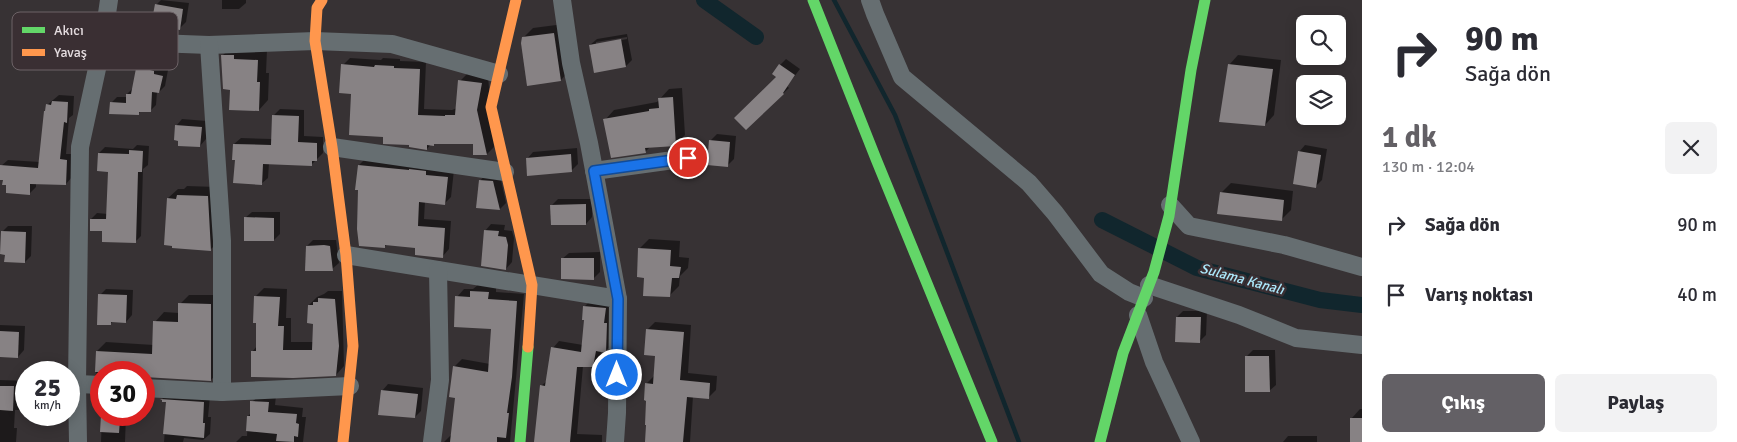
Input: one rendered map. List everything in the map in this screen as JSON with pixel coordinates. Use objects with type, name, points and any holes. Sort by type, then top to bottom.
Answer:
[{"type":"street","points":[[322,0],[317,8],[315,41],[332,147],[346,255],[353,346],[343,442]]},
{"type":"street","points":[[516,0],[491,107],[532,285],[520,442]]},
{"type":"street","points":[[562,0],[571,63],[618,299],[615,442]]},
{"type":"street","points":[[813,0],[992,442]]},
{"type":"street","points":[[870,0],[902,77],[1029,184],[1055,213],[1101,274],[1129,292],[1149,285],[1239,315],[1296,338],[1362,345]]},
{"type":"street","points":[[1100,442],[1123,353],[1149,285],[1170,211],[1191,70],[1205,0]]},
{"type":"street","points":[[178,44],[209,45],[315,41],[392,44],[499,74]]},
{"type":"street","points":[[209,45],[222,240],[222,392]]},
{"type":"street","points":[[77,361],[80,147],[97,70]]},
{"type":"street","points":[[332,147],[505,172]]},
{"type":"street","points":[[594,171],[688,158]]},
{"type":"street","points":[[1170,211],[1190,226],[1284,245],[1362,266]]},
{"type":"street","points":[[346,255],[618,299]]},
{"type":"street","points":[[432,442],[440,380],[438,270]]},
{"type":"street","points":[[1138,315],[1154,362],[1191,442]]},
{"type":"street","points":[[155,389],[222,392],[350,386]]},
{"type":"street","points":[[78,426],[78,442]]},
{"type":"building","points":[[155,4],[183,9],[180,30],[178,30],[178,12],[153,12]]},
{"type":"building","points":[[554,33],[561,81],[527,86],[521,43],[522,37]]},
{"type":"building","points":[[621,39],[626,67],[594,73],[589,45]]},
{"type":"building","points":[[221,55],[234,55],[234,59],[258,60],[257,82],[260,82],[259,111],[229,110],[230,90],[223,89]]},
{"type":"building","points":[[341,64],[420,69],[418,115],[455,115],[458,80],[482,83],[477,110],[487,155],[473,155],[473,144],[434,144],[434,146],[427,145],[427,150],[409,147],[409,145],[383,144],[383,137],[349,135],[351,94],[339,93]]},
{"type":"building","points":[[779,64],[795,75],[784,94],[746,130],[734,118],[776,77],[772,74]]},
{"type":"building","points":[[1228,64],[1273,69],[1265,126],[1219,122]]},
{"type":"building","points":[[136,70],[150,70],[154,71],[154,74],[163,76],[159,93],[152,92],[151,112],[139,112],[139,115],[109,114],[110,102],[126,103],[126,94],[131,94]]},
{"type":"building","points":[[673,97],[676,146],[645,148],[646,153],[611,158],[603,119],[659,108],[658,98]]},
{"type":"building","points":[[52,101],[68,102],[67,123],[64,122],[60,159],[67,160],[66,185],[30,184],[30,195],[6,193],[6,185],[2,185],[3,180],[0,180],[0,165],[38,168],[44,111],[46,104],[51,105]]},
{"type":"building","points":[[272,115],[299,116],[298,142],[317,143],[317,161],[312,161],[312,166],[263,164],[262,185],[233,183],[235,160],[232,160],[233,144],[271,145]]},
{"type":"building","points":[[175,125],[202,127],[200,147],[178,146],[178,141],[174,140]]},
{"type":"building","points":[[709,140],[730,142],[728,167],[707,165]]},
{"type":"building","points":[[129,150],[143,151],[142,172],[138,172],[136,243],[102,242],[102,231],[90,231],[90,219],[106,219],[108,172],[97,171],[98,153],[129,154]]},
{"type":"building","points":[[1298,151],[1321,155],[1316,188],[1293,184]]},
{"type":"building","points":[[571,154],[572,172],[527,176],[526,158]]},
{"type":"building","points":[[358,165],[426,171],[426,175],[448,177],[445,205],[419,202],[418,226],[445,228],[443,258],[415,255],[415,248],[385,245],[385,248],[359,246],[357,229],[358,190],[355,190]]},
{"type":"building","points":[[479,180],[493,181],[500,210],[476,208]]},
{"type":"building","points":[[1220,192],[1284,200],[1282,221],[1217,214]]},
{"type":"building","points":[[177,195],[208,196],[211,251],[172,248],[172,246],[164,245],[167,198],[176,199]]},
{"type":"building","points":[[586,204],[586,225],[551,225],[550,205]]},
{"type":"building","points":[[244,217],[274,218],[274,241],[244,241]]},
{"type":"building","points":[[484,230],[499,231],[498,236],[506,237],[508,245],[506,270],[481,266]]},
{"type":"building","points":[[1,231],[26,232],[25,263],[4,262],[5,255],[0,254]]},
{"type":"building","points":[[306,246],[330,246],[333,271],[305,271]]},
{"type":"building","points":[[638,248],[671,250],[670,266],[681,267],[679,278],[672,278],[670,297],[643,296],[644,278],[637,277]]},
{"type":"building","points":[[561,258],[594,258],[594,280],[561,279]]},
{"type":"building","points":[[470,291],[489,292],[488,299],[517,301],[506,438],[497,437],[497,442],[450,442],[455,398],[449,397],[453,366],[488,372],[491,329],[454,327],[455,296],[470,297]]},
{"type":"building","points":[[98,294],[127,295],[126,323],[111,322],[111,325],[97,325]]},
{"type":"building","points":[[254,296],[280,297],[278,326],[284,326],[283,350],[312,350],[313,324],[307,323],[308,305],[318,302],[318,298],[335,299],[339,346],[336,376],[251,377],[251,351],[256,351],[256,323],[253,323]]},
{"type":"building","points":[[178,303],[211,304],[211,381],[155,378],[155,361],[96,361],[96,351],[152,354],[153,321],[178,322]]},
{"type":"building","points":[[583,306],[606,308],[604,323],[607,323],[606,353],[596,351],[593,367],[577,367],[570,442],[534,442],[540,385],[545,386],[551,347],[581,352],[584,320],[582,320]]},
{"type":"building","points":[[1176,317],[1201,317],[1200,343],[1175,342]]},
{"type":"building","points":[[646,329],[684,332],[680,380],[710,383],[709,399],[687,397],[683,442],[645,442],[645,383],[653,384],[655,356],[644,355]]},
{"type":"building","points":[[0,331],[19,332],[18,358],[0,357]]},
{"type":"building","points":[[1245,356],[1269,356],[1270,392],[1245,392]]},
{"type":"building","points":[[0,386],[14,386],[13,411],[0,410]]},
{"type":"building","points":[[381,390],[418,394],[415,418],[378,415]]},
{"type":"building","points":[[160,399],[204,402],[204,438],[163,434],[166,402],[162,402]]},
{"type":"building","points":[[250,401],[269,402],[268,412],[297,414],[296,423],[299,424],[298,437],[294,436],[294,442],[276,441],[277,434],[246,431],[247,416],[250,416]]},
{"type":"building","points":[[1350,418],[1362,418],[1362,442],[1350,442]]},
{"type":"building","points":[[100,426],[120,426],[119,433],[100,432]]},
{"type":"waterway","points":[[704,0],[756,37]]},
{"type":"waterway","points":[[834,0],[895,115],[1019,442]]},
{"type":"waterway","name":"Sulama Kanalı","points":[[1102,220],[1197,268],[1320,300],[1362,305]]},
{"type":"traffic: fast","points":[[813,0],[992,442]]},
{"type":"traffic: fast","points":[[1100,442],[1123,353],[1154,272],[1169,216],[1191,70],[1205,0]]},
{"type":"traffic: fast","points":[[520,442],[528,347]]},
{"type":"traffic: slow","points":[[322,0],[317,8],[315,41],[332,147],[346,255],[353,346],[343,442]]},
{"type":"traffic: slow","points":[[516,0],[491,107],[532,285],[528,347]]},
{"type":"route","points":[[617,375],[618,299],[594,171],[688,158]]}]
